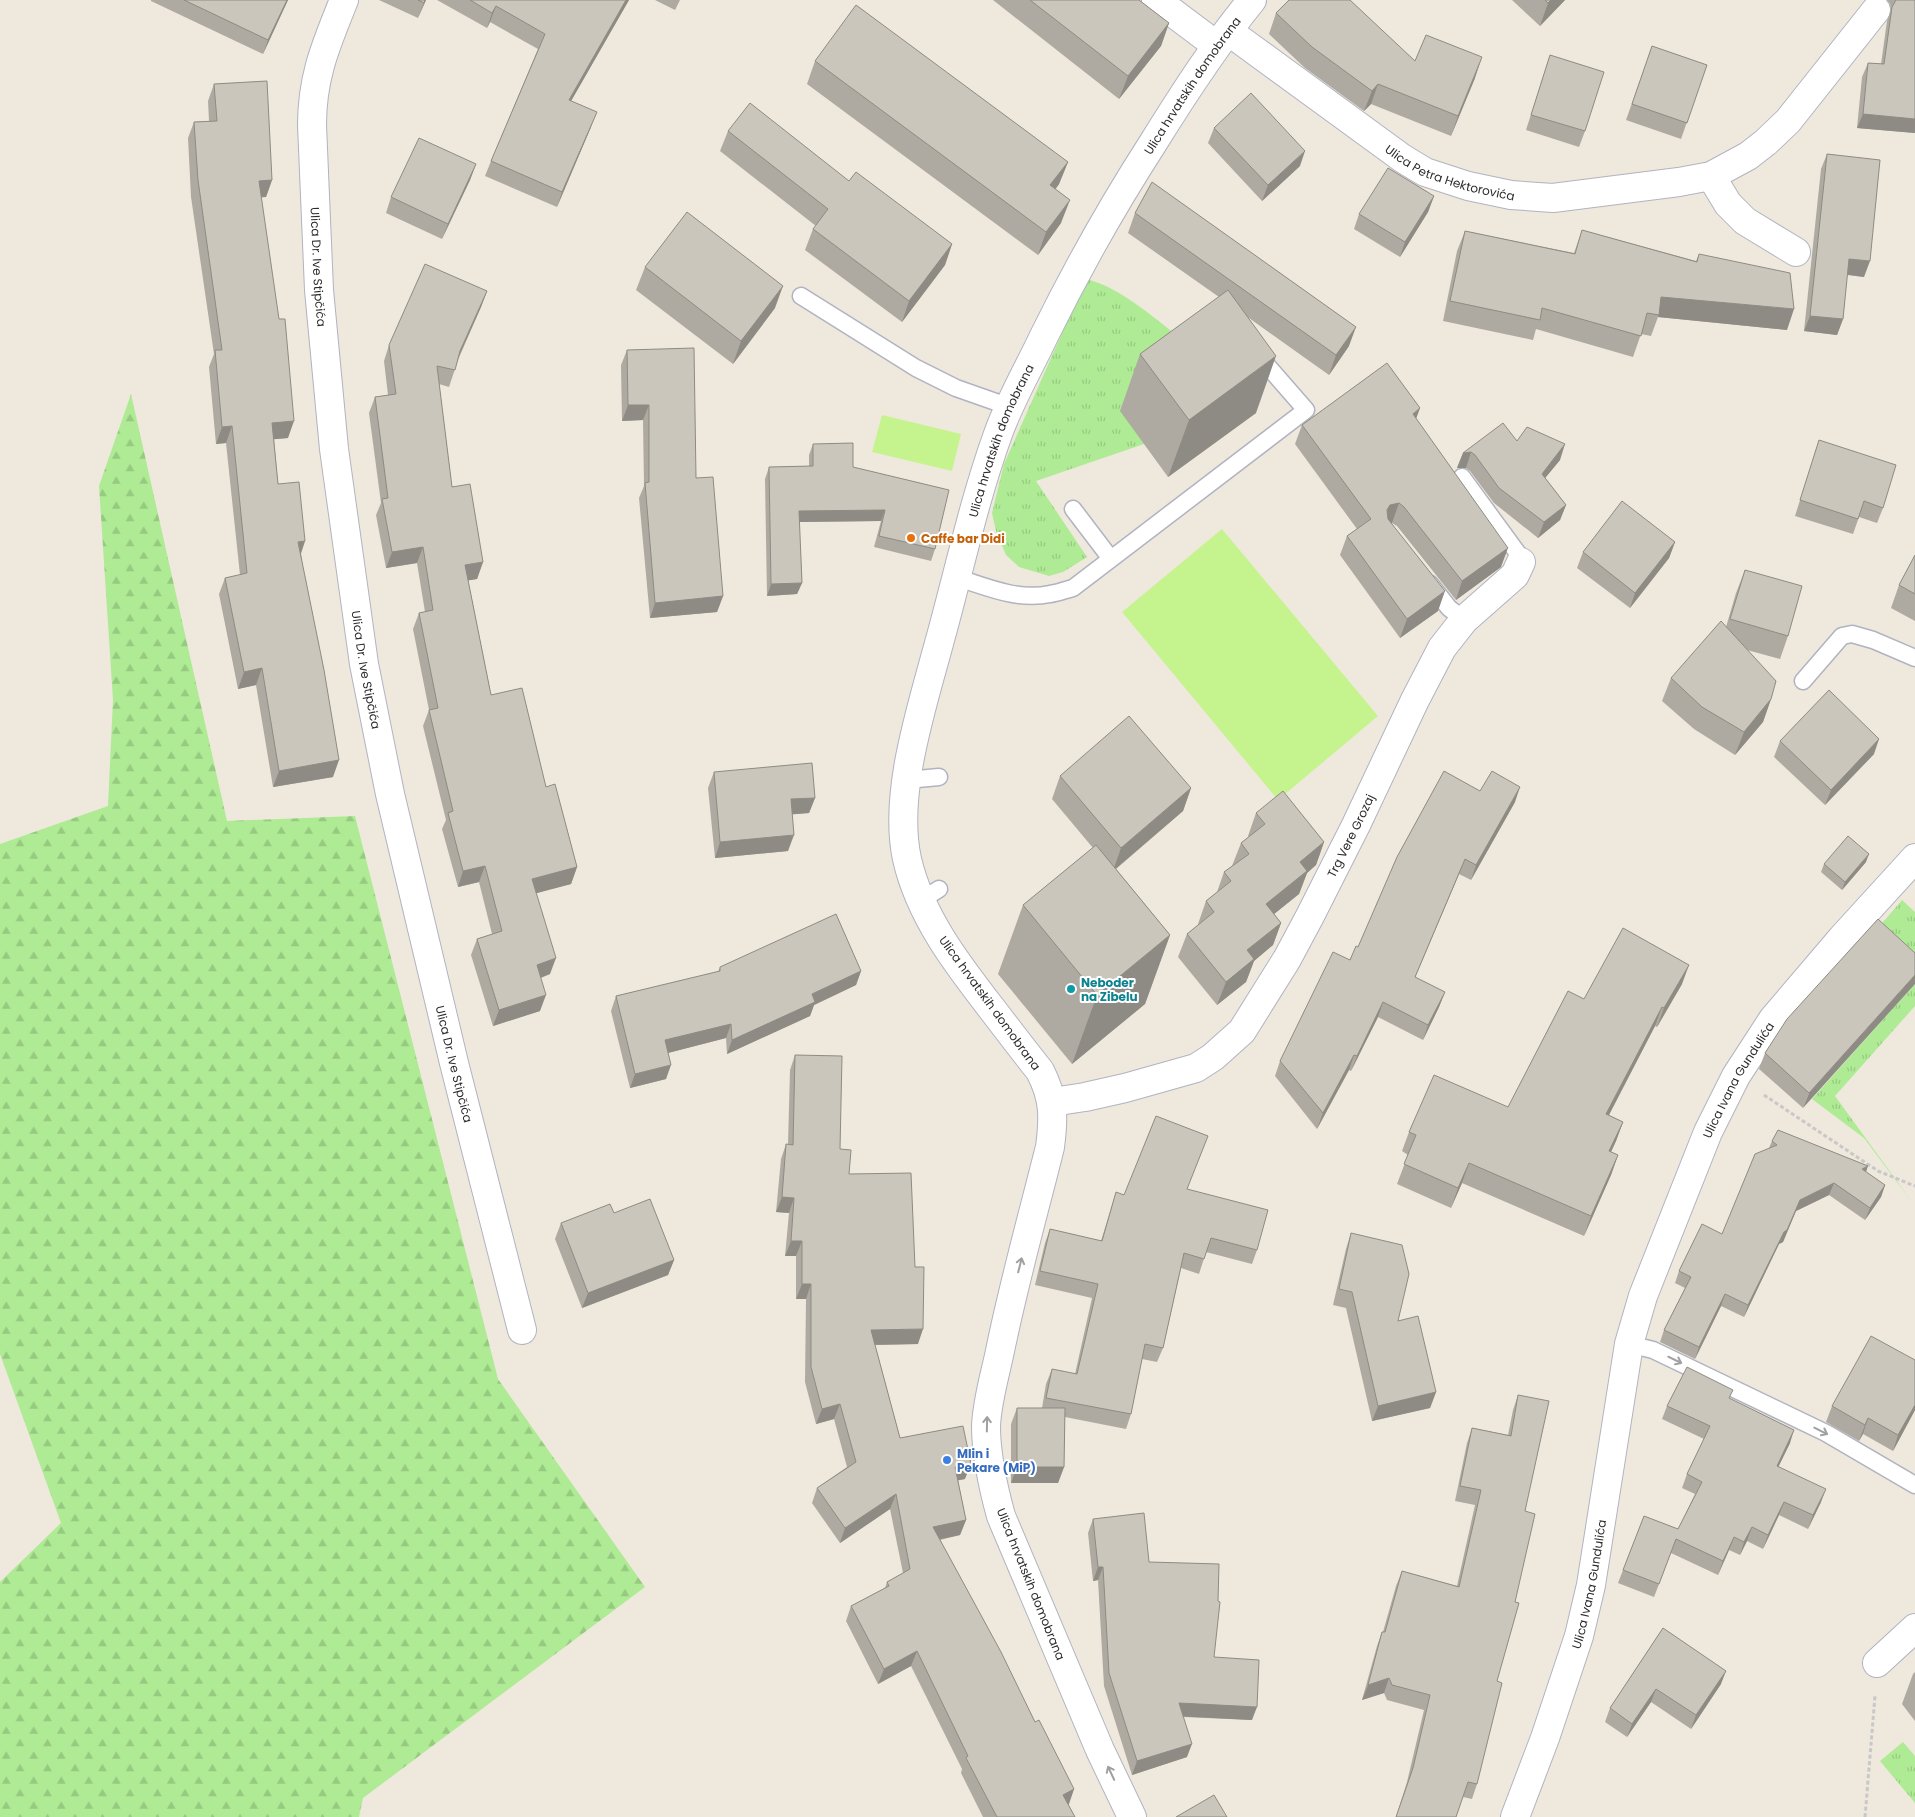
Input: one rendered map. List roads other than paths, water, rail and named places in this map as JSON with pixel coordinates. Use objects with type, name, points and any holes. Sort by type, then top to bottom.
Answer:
[{"type":"street","name":"Ulica Dr. Ive Stipčića","points":[[344,0],[315,80],[312,99],[312,125],[319,290],[334,449],[346,541],[364,664],[390,794],[454,1063],[522,1330]]},
{"type":"street","name":"Ulica Petra Hektorovića","points":[[1156,0],[1222,38],[1425,172],[1468,186],[1510,195],[1553,198],[1679,182],[1711,176],[1748,156],[1788,121],[1876,10]]},
{"type":"street","name":"Ulica hrvatskih domobrana","points":[[1132,1817],[1100,1750],[1001,1516],[987,1445],[986,1426],[989,1404],[1005,1325],[1050,1147],[1053,1123],[1052,1102],[1047,1084],[1040,1071],[953,956],[929,895],[914,885],[906,856],[904,831],[905,793],[929,682],[958,578],[978,496],[999,432],[1070,283],[1102,226],[1182,96],[1222,38],[1252,0]]},
{"type":"street","points":[[1711,176],[1728,204],[1744,221],[1796,252]]},
{"type":"street","name":"Trg Vere Grozaj","points":[[1052,1102],[1125,1088],[1196,1068],[1213,1057],[1242,1031],[1310,916],[1442,648],[1464,620],[1514,575],[1521,562]]},
{"type":"street","name":"Ulica Ivana Gundulića","points":[[1515,1817],[1545,1738],[1579,1636],[1592,1585],[1629,1344],[1643,1296],[1708,1132],[1736,1076],[1773,1019],[1842,938],[1915,858]]},
{"type":"street","points":[[1877,1663],[1915,1628]]},
{"type":"lane","points":[[801,296],[916,368],[956,388],[1010,408]]},
{"type":"lane","points":[[958,578],[1009,594],[1032,596],[1073,588],[1306,410],[1246,342]]},
{"type":"lane","name":"Trg Vere Grozaj","points":[[1462,477],[1519,555],[1521,562]]},
{"type":"lane","points":[[1072,509],[1110,559]]},
{"type":"lane","points":[[1419,570],[1449,608],[1464,620]]},
{"type":"lane","points":[[1803,682],[1842,636],[1852,634],[1873,640],[1915,658]]},
{"type":"lane","points":[[907,780],[939,777]]},
{"type":"lane","points":[[1629,1344],[1652,1350],[1826,1433],[1915,1485]]},
{"type":"place","name":"Caffe bar Didi","points":[[911,538]]},
{"type":"place","name":"Neboder na Zibelu","points":[[1071,989]]},
{"type":"place","name":"Mlin i Pekare (MiP)","points":[[947,1460]]}]
